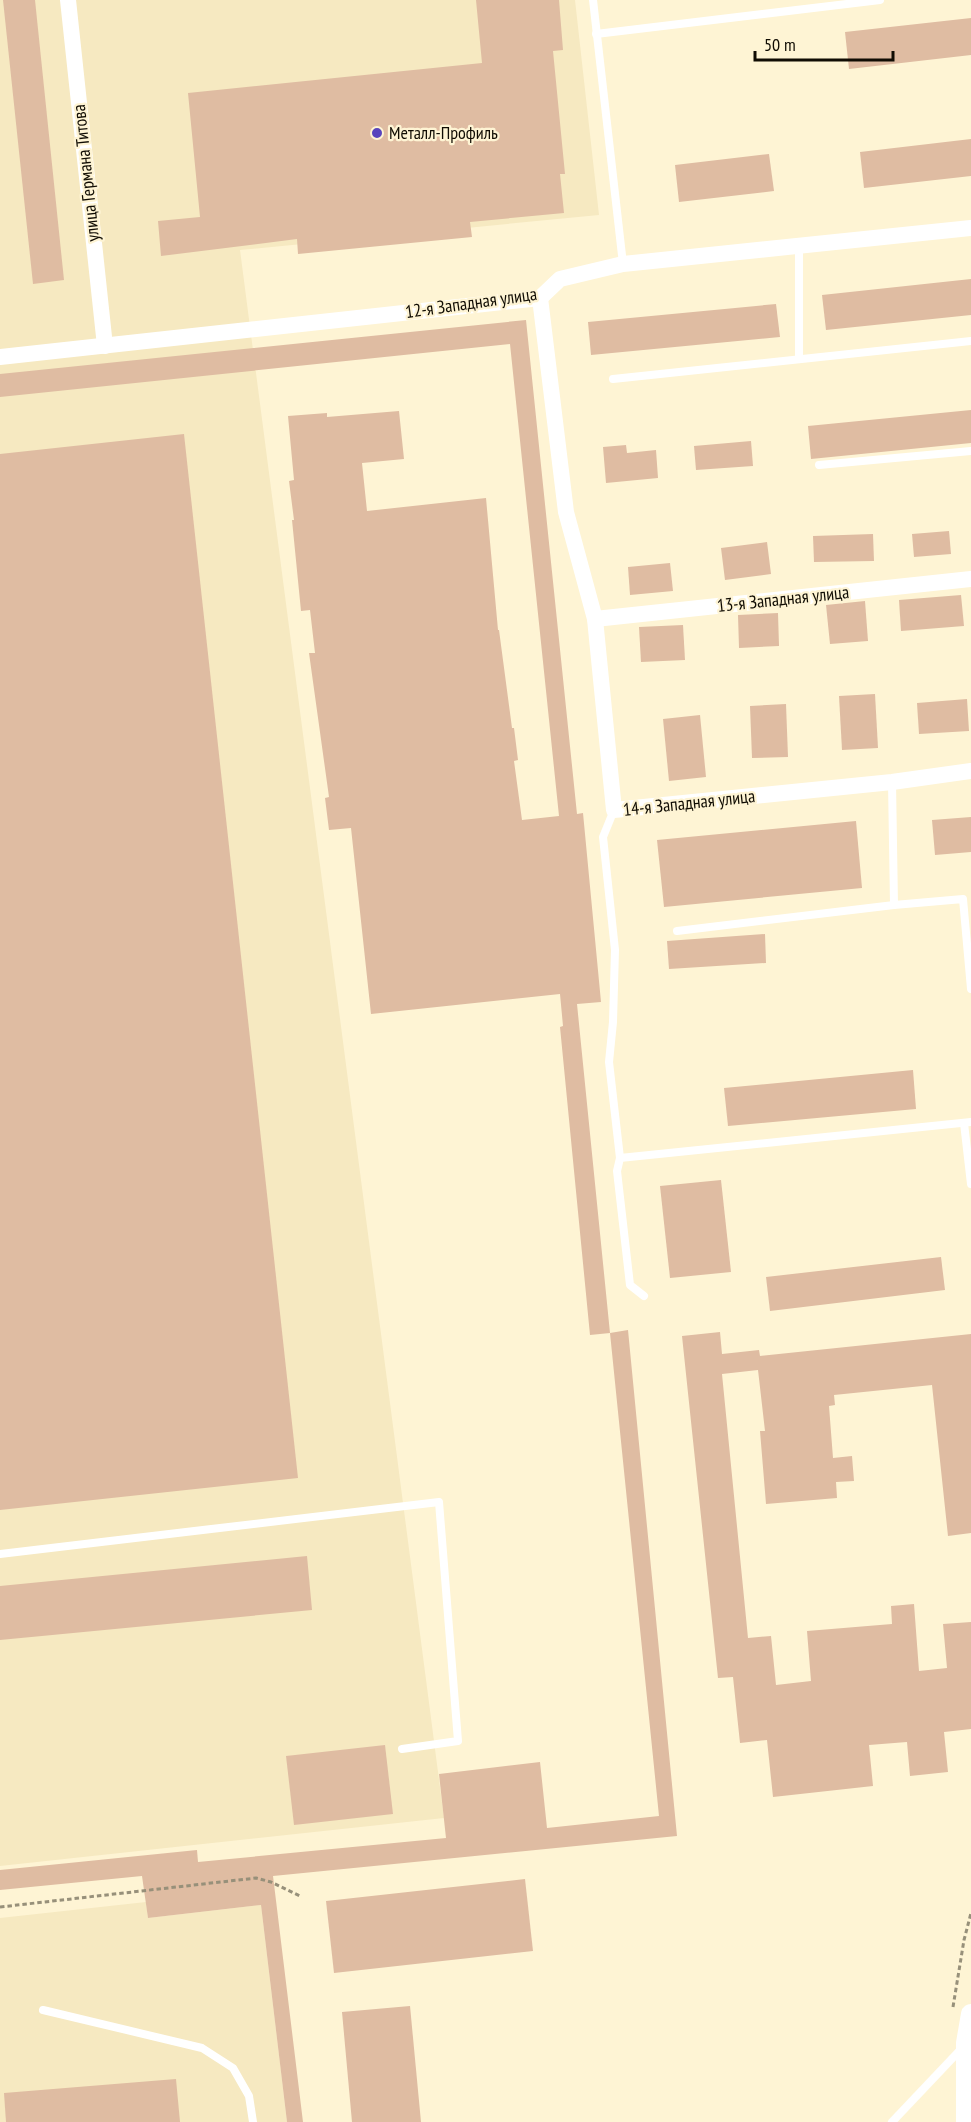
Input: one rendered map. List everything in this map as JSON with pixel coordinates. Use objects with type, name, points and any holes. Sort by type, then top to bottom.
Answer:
[{"type":"street","name":"улица Германа Титова","points":[[68,0],[105,346]]},
{"type":"street","name":"12-я Западная улица","points":[[0,357],[540,298],[560,279],[623,264],[971,228]]},
{"type":"street","points":[[540,298],[566,512],[595,618],[614,810]]},
{"type":"street","name":"13-я Западная улица","points":[[595,618],[971,579]]},
{"type":"street","name":"14-я Западная улица","points":[[614,810],[892,782],[971,771]]},
{"type":"street","points":[[966,2122],[966,2043],[971,2014]]},
{"type":"lane","points":[[593,0],[623,264]]},
{"type":"lane","points":[[596,34],[880,0]]},
{"type":"lane","points":[[799,245],[799,359]]},
{"type":"lane","points":[[613,379],[971,341]]},
{"type":"lane","points":[[819,465],[971,451]]},
{"type":"lane","points":[[892,782],[894,905]]},
{"type":"lane","name":"14-я Западная улица","points":[[614,810],[603,837],[615,950],[613,1022],[609,1062],[620,1158],[617,1171],[630,1285],[644,1296]]},
{"type":"lane","points":[[677,931],[963,899],[971,989]]},
{"type":"lane","points":[[620,1158],[968,1123],[971,1184]]},
{"type":"lane","points":[[0,1554],[439,1502],[458,1741],[402,1749]]},
{"type":"lane","points":[[43,2010],[202,2048],[233,2068],[249,2096],[253,2122]]},
{"type":"lane","points":[[892,2122],[966,2043]]},
{"type":"path","points":[[0,1907],[256,1878],[271,1882],[300,1896]]},
{"type":"shaded area","points":[[0,0],[575,0],[599,215],[240,250],[444,1818],[0,1866]]},
{"type":"shaded area","points":[[146,1902],[148,1918],[261,1905],[287,2122],[0,2122],[0,1918]]},
{"type":"building","points":[[3,0],[35,0],[64,280],[33,284]]},
{"type":"building","name":"Металл-Профиль","points":[[476,0],[559,0],[563,50],[553,51],[565,174],[560,174],[564,213],[470,222],[472,237],[298,254],[297,239],[161,256],[158,221],[200,217],[188,93],[482,63]]},
{"type":"building","points":[[971,18],[971,55],[849,69],[845,32]]},
{"type":"building","points":[[971,139],[971,176],[864,188],[860,152]]},
{"type":"building","points":[[769,154],[774,191],[679,202],[675,165]]},
{"type":"building","points":[[971,279],[971,315],[826,330],[822,295]]},
{"type":"building","points":[[776,304],[780,337],[591,355],[588,322]]},
{"type":"building","points":[[526,320],[577,814],[583,813],[601,1002],[577,1004],[610,1333],[590,1335],[560,1027],[563,1026],[560,994],[371,1014],[351,828],[329,830],[325,798],[329,797],[309,653],[315,653],[310,610],[301,611],[292,520],[294,520],[289,481],[294,480],[288,416],[327,413],[327,417],[399,411],[404,459],[362,463],[367,511],[486,498],[498,630],[512,728],[514,728],[518,760],[514,761],[522,820],[559,816],[510,344],[0,397],[0,374]]},
{"type":"building","points":[[971,410],[971,443],[811,459],[808,426]]},
{"type":"building","points":[[184,434],[298,1478],[0,1510],[0,454]]},
{"type":"building","points":[[751,441],[753,466],[696,470],[694,446]]},
{"type":"building","points":[[626,445],[627,453],[656,450],[658,478],[606,483],[603,447]]},
{"type":"building","points":[[949,531],[951,554],[914,557],[912,534]]},
{"type":"building","points":[[873,534],[874,561],[814,562],[813,536]]},
{"type":"building","points":[[767,542],[771,574],[725,580],[721,548]]},
{"type":"building","points":[[670,563],[673,591],[630,595],[628,567]]},
{"type":"building","points":[[961,595],[964,626],[901,631],[899,600]]},
{"type":"building","points":[[865,601],[868,641],[830,644],[826,605]]},
{"type":"building","points":[[778,613],[779,646],[739,648],[738,615]]},
{"type":"building","points":[[683,625],[685,660],[641,662],[639,627]]},
{"type":"building","points":[[875,694],[878,748],[842,750],[839,696]]},
{"type":"building","points":[[967,699],[969,731],[919,734],[917,703]]},
{"type":"building","points":[[786,704],[788,757],[752,758],[750,706]]},
{"type":"building","points":[[700,715],[706,777],[669,781],[663,719]]},
{"type":"building","points":[[971,817],[971,852],[935,855],[932,820]]},
{"type":"building","points":[[856,821],[862,888],[664,907],[657,840]]},
{"type":"building","points":[[765,934],[766,963],[669,969],[667,941]]},
{"type":"building","points":[[913,1070],[916,1109],[728,1126],[724,1088]]},
{"type":"building","points":[[721,1180],[731,1272],[670,1278],[660,1186]]},
{"type":"building","points":[[941,1257],[945,1290],[770,1311],[766,1277]]},
{"type":"building","points":[[628,1330],[677,1836],[273,1876],[303,2122],[287,2122],[261,1905],[148,1918],[142,1876],[0,1890],[0,1870],[197,1850],[198,1862],[446,1838],[439,1774],[540,1762],[547,1828],[659,1816],[610,1333]]},
{"type":"building","points":[[720,1332],[722,1354],[759,1350],[760,1356],[971,1334],[971,1533],[948,1536],[932,1385],[834,1395],[835,1405],[829,1406],[833,1458],[852,1456],[854,1481],[836,1482],[837,1498],[766,1504],[760,1431],[765,1431],[758,1370],[722,1374],[748,1638],[771,1636],[776,1685],[811,1681],[807,1631],[892,1624],[891,1606],[914,1604],[919,1671],[947,1668],[943,1624],[971,1622],[971,1729],[944,1732],[948,1772],[910,1776],[907,1742],[869,1745],[873,1786],[773,1797],[767,1740],[740,1743],[733,1677],[718,1678],[682,1336]]},
{"type":"building","points":[[307,1556],[312,1610],[0,1640],[0,1586]]},
{"type":"building","points":[[385,1745],[393,1814],[294,1825],[286,1756]]},
{"type":"building","points":[[525,1879],[533,1951],[334,1973],[326,1901]]},
{"type":"building","points":[[410,2006],[421,2122],[352,2122],[342,2012]]},
{"type":"building","points":[[176,2079],[180,2122],[6,2122],[4,2093]]},
{"type":"place","name":"Металл-Профиль","points":[[377,133]]}]
